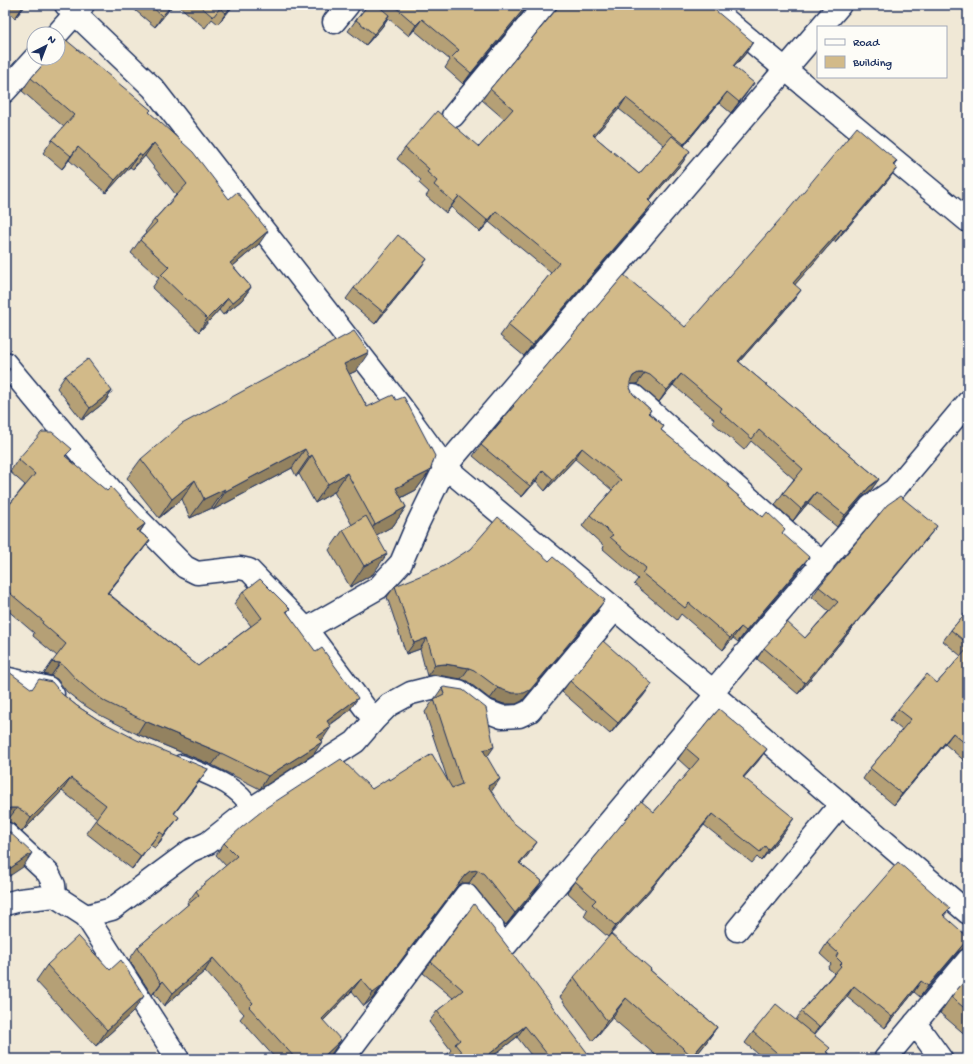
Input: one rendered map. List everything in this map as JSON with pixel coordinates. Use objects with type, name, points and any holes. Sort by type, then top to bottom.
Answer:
[{"type":"street","points":[[334,22],[348,5]]},
{"type":"street","points":[[453,116],[545,5]]},
{"type":"street","points":[[708,5],[968,221]]},
{"type":"street","points":[[823,26],[840,5]]},
{"type":"street","points":[[63,26],[75,8],[153,88],[397,402],[445,467],[714,693],[968,913]]},
{"type":"street","points":[[306,629],[378,588],[401,563],[418,522],[445,467],[817,32]]},
{"type":"street","points":[[5,91],[28,66]]},
{"type":"street","points":[[5,363],[122,503],[184,567],[197,573],[240,568],[249,570],[306,629],[374,720]]},
{"type":"street","points":[[634,396],[823,564]]},
{"type":"street","points":[[342,1059],[466,895],[511,951],[714,693],[871,506],[894,490],[968,402]]},
{"type":"street","points":[[86,916],[112,909],[190,851],[208,843],[251,809],[355,742],[389,704],[411,693],[435,687],[459,691],[484,710],[502,717],[519,716],[530,711],[615,609]]},
{"type":"street","points":[[738,930],[841,804]]},
{"type":"street","points":[[5,834],[48,873],[54,885],[55,896]]},
{"type":"street","points":[[5,904],[20,900],[55,896],[86,916],[178,1059]]},
{"type":"street","points":[[884,1059],[968,960]]},
{"type":"street","points":[[915,1022],[941,1059]]},
{"type":"lane","points":[[5,676],[49,686],[56,696],[67,705]]},
{"type":"lane","points":[[164,757],[222,781],[246,800],[251,809]]},
{"type":"building","points":[[150,5],[172,5],[162,16]]},
{"type":"building","points":[[199,5],[232,5],[226,13],[220,8],[213,17]]},
{"type":"building","points":[[368,5],[377,5],[389,15],[374,34],[356,20]]},
{"type":"building","points":[[393,5],[527,5],[471,73],[452,57],[459,50],[422,19],[416,25]]},
{"type":"building","points":[[560,5],[709,5],[753,42],[733,66],[754,83],[739,102],[727,92],[684,144],[626,98],[593,135],[639,174],[672,136],[690,151],[648,200],[652,204],[532,345],[508,325],[559,263],[496,211],[488,221],[459,196],[454,202],[434,185],[437,181],[427,172],[429,169],[405,148],[437,111],[479,147],[513,109],[490,89]]},
{"type":"building","points":[[66,40],[151,110],[149,112],[193,152],[229,199],[237,192],[268,231],[230,263],[251,287],[232,303],[228,298],[207,319],[161,275],[169,267],[140,240],[157,222],[154,220],[187,184],[154,143],[142,156],[139,154],[115,180],[78,147],[71,156],[52,140],[74,115],[31,78],[42,66],[66,66]]},
{"type":"building","points":[[857,127],[897,161],[893,165],[897,168],[843,231],[841,229],[793,283],[801,290],[738,361],[879,479],[869,487],[845,515],[816,492],[801,509],[783,493],[803,469],[759,430],[752,439],[720,411],[722,408],[681,374],[667,390],[650,375],[645,373],[638,373],[633,376],[630,382],[630,388],[633,394],[651,410],[648,413],[664,426],[661,430],[729,485],[728,487],[763,517],[767,512],[785,529],[782,533],[809,557],[746,631],[741,627],[730,638],[689,603],[685,608],[642,573],[646,568],[610,537],[613,535],[590,515],[621,480],[582,448],[553,479],[543,470],[530,486],[481,445],[514,406],[513,405],[624,275],[685,327],[790,208]]},
{"type":"building","points":[[398,235],[427,259],[383,312],[354,288]]},
{"type":"building","points":[[354,331],[369,352],[344,364],[367,407],[393,395],[396,400],[404,397],[435,456],[430,471],[396,488],[406,507],[375,524],[347,473],[328,484],[312,455],[309,457],[305,449],[226,491],[225,489],[204,499],[195,480],[172,499],[141,459],[182,424]]},
{"type":"building","points":[[88,359],[112,391],[90,408],[65,376]]},
{"type":"building","points":[[5,365],[10,369],[5,376]]},
{"type":"building","points":[[42,432],[52,432],[72,449],[65,456],[107,491],[111,487],[145,524],[137,530],[150,540],[107,593],[198,666],[262,618],[243,592],[260,579],[290,609],[286,611],[316,652],[322,648],[358,698],[327,721],[331,727],[317,737],[322,742],[268,776],[221,753],[145,721],[106,702],[90,691],[60,663],[52,662],[66,644],[42,623],[43,621],[5,589],[5,510],[35,474],[18,459]]},
{"type":"building","points":[[900,496],[937,526],[805,683],[764,648],[787,622],[805,638],[838,602],[819,587],[887,505]]},
{"type":"building","points":[[366,516],[387,554],[364,566],[343,530]]},
{"type":"building","points":[[498,517],[549,561],[553,557],[605,600],[530,690],[524,693],[512,693],[498,688],[469,668],[445,664],[435,665],[427,638],[414,643],[395,586],[442,567],[470,549]]},
{"type":"building","points":[[968,610],[968,644],[951,630]]},
{"type":"building","points":[[603,641],[652,684],[618,723],[570,681]]},
{"type":"building","points":[[968,648],[968,746],[953,733],[902,794],[870,768],[911,719],[898,709],[927,674],[937,683]]},
{"type":"building","points":[[5,669],[32,689],[39,679],[52,682],[62,694],[97,719],[137,740],[208,769],[174,813],[179,817],[164,835],[160,832],[141,856],[95,820],[106,805],[71,778],[31,818],[17,808],[10,808],[5,812]]},
{"type":"building","points":[[442,688],[463,690],[486,708],[494,747],[483,750],[500,779],[488,786],[510,820],[537,842],[519,863],[542,881],[515,913],[484,874],[478,870],[470,871],[465,875],[381,987],[373,993],[361,979],[322,1019],[341,1040],[321,1059],[296,1059],[249,1007],[253,1003],[213,958],[173,993],[163,981],[161,983],[138,947],[199,895],[196,891],[237,856],[224,843],[267,807],[341,759],[372,789],[389,778],[390,780],[432,754],[452,788],[462,784],[434,699],[444,694]]},
{"type":"building","points":[[719,709],[767,749],[743,777],[794,818],[768,850],[765,846],[760,852],[712,814],[654,884],[616,926],[592,904],[596,900],[575,881],[641,801],[654,812],[699,759],[686,748]]},
{"type":"building","points":[[5,828],[32,853],[5,872]]},
{"type":"building","points":[[898,862],[950,908],[943,915],[968,937],[968,940],[928,986],[921,981],[892,1017],[854,986],[819,1027],[801,1012],[841,966],[840,965],[842,963],[836,957],[838,953],[827,943]]},
{"type":"building","points":[[474,904],[593,1059],[551,1059],[525,1026],[483,1059],[467,1059],[455,1044],[460,1040],[437,1011],[463,990],[431,962]]},
{"type":"building","points":[[611,934],[651,969],[650,970],[717,1027],[692,1056],[626,998],[607,1021],[574,977]]},
{"type":"building","points":[[78,936],[110,970],[121,960],[144,996],[107,1030],[47,965]]},
{"type":"building","points":[[968,977],[968,1011],[951,997]]},
{"type":"building","points":[[776,1004],[830,1048],[826,1052],[835,1059],[784,1059],[753,1032]]}]
